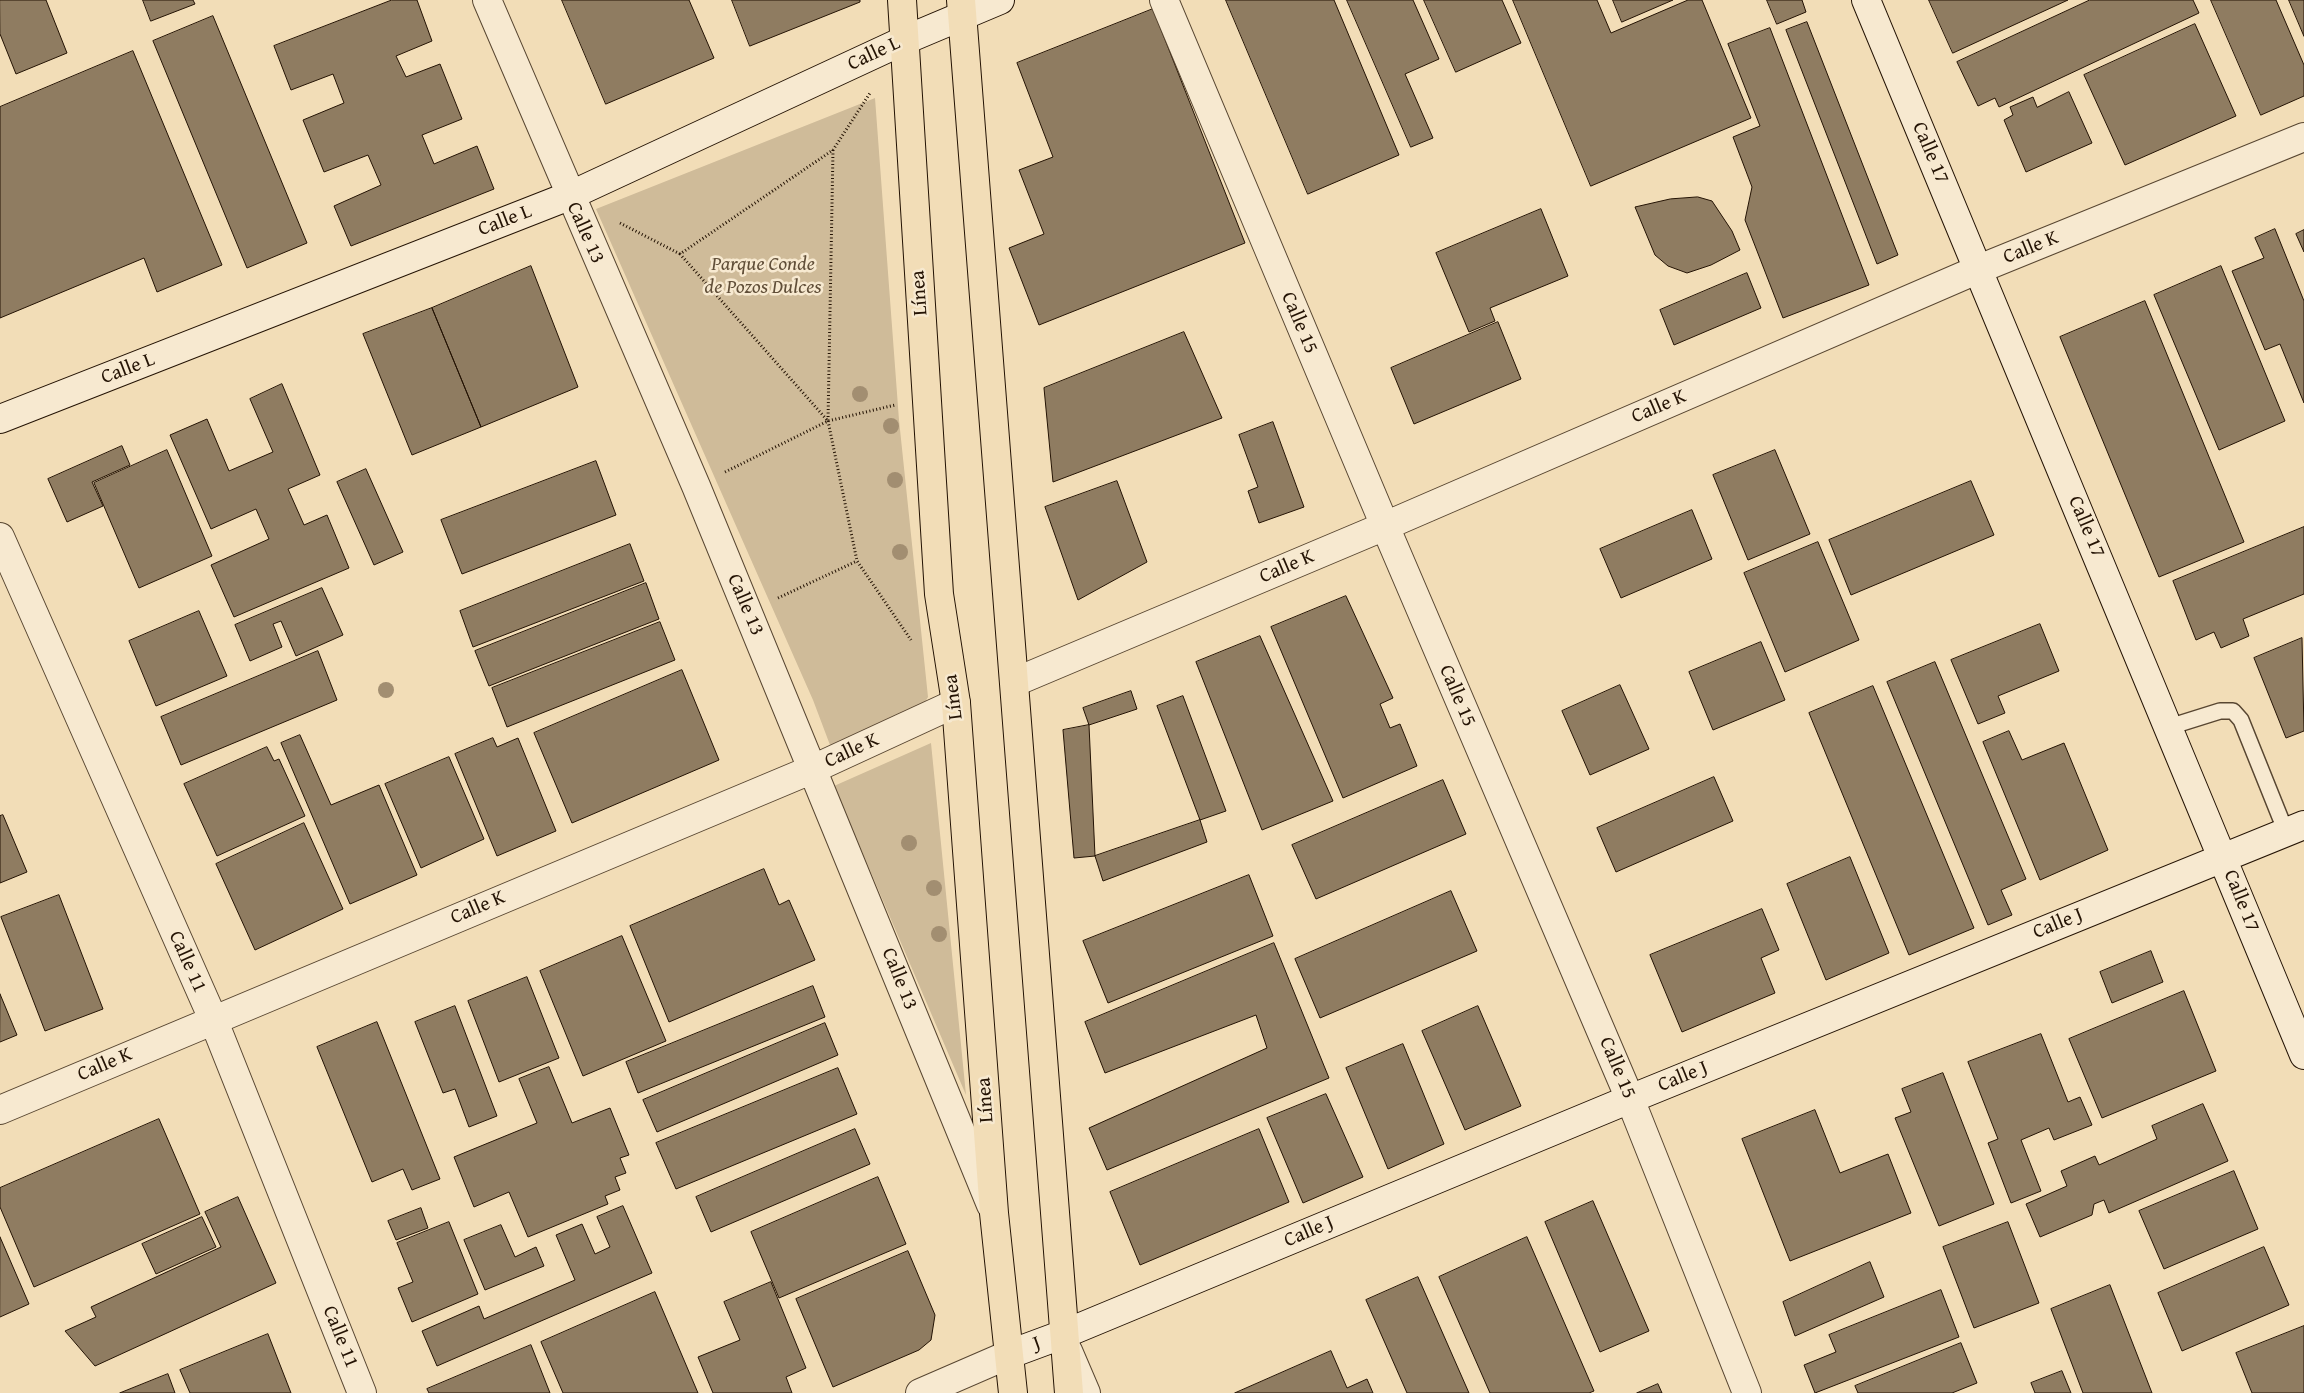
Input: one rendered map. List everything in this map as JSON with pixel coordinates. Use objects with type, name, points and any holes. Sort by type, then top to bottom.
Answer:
[{"type":"main road","name":"Línea","points":[[902,0],[939,594],[956,703],[994,1213],[1010,1354],[1012,1393]]},
{"type":"main road","points":[[962,8],[1069,1393]]},
{"type":"street","name":"Calle 13","points":[[487,0],[569,196],[696,486],[994,1213]]},
{"type":"street","name":"Calle L","points":[[0,419],[569,196],[904,40],[962,8],[1000,0]]},
{"type":"street","name":"Calle 15","points":[[1164,0],[1384,526],[1630,1099],[1747,1393]]},
{"type":"street","name":"Calle 17","points":[[1866,0],[2304,1055]]},
{"type":"street","name":"Calle K","points":[[1015,682],[1384,526],[1979,269],[2304,137]]},
{"type":"street","name":"Calle 11","points":[[0,537],[212,1019],[362,1393]]},
{"type":"street","name":"Calle K","points":[[0,1110],[212,1019],[813,769],[956,703]]},
{"type":"street","name":"Calle J","points":[[1064,1340],[1630,1099],[2295,828]]},
{"type":"street","name":"J","points":[[1010,1354],[1064,1340]]},
{"type":"street","points":[[1064,1340],[1086,1393]]},
{"type":"street","points":[[920,1393],[1010,1354]]},
{"type":"lane","points":[[2169,727],[2220,711],[2233,711],[2241,720],[2295,828]]},
{"type":"path","points":[[680,254],[833,150],[828,421],[856,561],[917,648]]},
{"type":"path","points":[[569,196],[680,254],[828,421]]},
{"type":"path","points":[[696,486],[828,421],[927,398]]},
{"type":"path","points":[[748,612],[856,561]]},
{"type":"green space","name":"Parque Conde de Pozos Dulces","points":[[875,98],[899,420],[928,697],[920,711],[830,745],[813,700],[596,209]]},
{"type":"green space","points":[[931,743],[966,1095],[834,786]]},
{"type":"building","points":[[0,0],[46,0],[67,53],[16,74],[0,34]]},
{"type":"building","points":[[143,0],[193,0],[195,4],[151,21]]},
{"type":"building","points":[[392,0],[417,0],[432,41],[396,56],[406,77],[440,64],[462,119],[422,135],[434,164],[477,146],[494,189],[351,246],[334,206],[381,185],[368,155],[324,172],[303,120],[344,103],[333,74],[291,90],[274,46]]},
{"type":"building","points":[[562,0],[689,0],[714,58],[606,104]]},
{"type":"building","points":[[732,0],[860,0],[860,2],[750,46]]},
{"type":"building","points":[[1226,0],[1334,0],[1399,155],[1308,194]]},
{"type":"building","points":[[1347,0],[1413,0],[1439,59],[1405,74],[1433,138],[1411,147]]},
{"type":"building","points":[[1424,0],[1502,0],[1521,43],[1456,72]]},
{"type":"building","points":[[1513,0],[1597,0],[1611,33],[1688,0],[1702,0],[1751,118],[1591,186]]},
{"type":"building","points":[[1613,0],[1673,0],[1622,22]]},
{"type":"building","points":[[1767,0],[1802,0],[1806,12],[1777,24]]},
{"type":"building","points":[[1929,0],[2068,0],[1953,53]]},
{"type":"building","points":[[2090,0],[2193,0],[2199,13],[1999,107],[1995,98],[1978,106],[1957,62]]},
{"type":"building","points":[[2211,0],[2276,0],[2304,65],[2304,96],[2261,115]]},
{"type":"building","points":[[2289,0],[2304,0],[2304,36]]},
{"type":"building","points":[[1153,9],[1245,243],[1039,325],[1009,248],[1044,234],[1019,170],[1053,157],[1017,63]]},
{"type":"building","points":[[213,16],[307,243],[247,268],[153,41]]},
{"type":"building","points":[[1807,22],[1898,255],[1877,264],[1786,30]]},
{"type":"building","points":[[2195,24],[2236,116],[2125,165],[2084,75]]},
{"type":"building","points":[[1770,28],[1869,285],[1783,318],[1745,220],[1752,187],[1733,137],[1760,126],[1728,44]]},
{"type":"building","points":[[133,51],[222,265],[157,292],[144,258],[0,318],[0,107]]},
{"type":"building","points":[[2069,92],[2092,143],[2026,172],[2004,120],[2013,115],[2010,107],[2033,97],[2037,107]]},
{"type":"building","points":[[1698,197],[1712,201],[1732,231],[1740,250],[1711,265],[1687,273],[1668,266],[1655,255],[1635,207],[1670,199]]},
{"type":"building","points":[[1541,209],[1568,276],[1490,308],[1495,321],[1469,332],[1436,253]]},
{"type":"building","points":[[2275,229],[2304,301],[2304,403],[2280,344],[2265,350],[2232,271],[2264,258],[2255,238]]},
{"type":"building","points":[[2304,230],[2304,252],[2296,234]]},
{"type":"building","points":[[531,266],[578,387],[481,427],[432,308]]},
{"type":"building","points":[[2221,266],[2285,421],[2219,450],[2154,295]]},
{"type":"building","points":[[1747,273],[1761,308],[1674,345],[1660,310]]},
{"type":"building","points":[[2145,301],[2244,542],[2159,577],[2060,337]]},
{"type":"building","points":[[432,308],[481,427],[412,455],[363,334]]},
{"type":"building","points":[[1498,322],[1521,379],[1414,424],[1391,368]]},
{"type":"building","points":[[1184,332],[1222,418],[1053,482],[1044,388]]},
{"type":"building","points":[[282,384],[320,475],[288,489],[304,525],[327,515],[349,568],[234,617],[211,565],[269,539],[256,509],[211,529],[170,435],[207,419],[229,471],[273,452],[250,399]]},
{"type":"building","points":[[1273,422],[1304,507],[1259,523],[1248,491],[1258,487],[1239,435]]},
{"type":"building","points":[[122,446],[130,465],[92,482],[103,506],[67,522],[48,479]]},
{"type":"building","points":[[167,450],[212,556],[139,588],[94,483]]},
{"type":"building","points":[[1775,450],[1810,534],[1748,560],[1713,475]]},
{"type":"building","points":[[596,461],[616,515],[462,574],[441,520]]},
{"type":"building","points":[[366,469],[403,552],[374,565],[337,482]]},
{"type":"building","points":[[1117,481],[1147,562],[1078,600],[1045,507]]},
{"type":"building","points":[[1971,481],[1994,535],[1851,595],[1829,540]]},
{"type":"building","points":[[1692,510],[1712,559],[1621,598],[1600,549]]},
{"type":"building","points":[[2304,527],[2304,594],[2243,619],[2249,636],[2221,648],[2214,632],[2196,640],[2173,581]]},
{"type":"building","points":[[1818,542],[1859,640],[1785,672],[1744,573]]},
{"type":"building","points":[[630,544],[644,581],[473,647],[460,611]]},
{"type":"building","points":[[646,583],[659,619],[489,686],[475,651]]},
{"type":"building","points":[[322,588],[343,635],[296,656],[281,621],[273,624],[282,647],[250,661],[235,625]]},
{"type":"building","points":[[1346,596],[1393,698],[1380,704],[1390,728],[1400,724],[1417,766],[1343,798],[1271,627]]},
{"type":"building","points":[[199,611],[227,676],[156,706],[129,641]]},
{"type":"building","points":[[660,622],[675,660],[507,727],[492,688]]},
{"type":"building","points":[[2040,624],[2059,671],[1998,696],[2005,713],[1978,724],[1951,660]]},
{"type":"building","points":[[1260,636],[1333,801],[1262,830],[1196,662]]},
{"type":"building","points":[[2302,638],[2304,731],[2286,738],[2254,658]]},
{"type":"building","points":[[1761,642],[1785,700],[1713,730],[1689,672]]},
{"type":"building","points":[[318,651],[337,700],[181,765],[161,717]]},
{"type":"building","points":[[1935,662],[2026,879],[2001,890],[2012,915],[1988,925],[1887,682]]},
{"type":"building","points":[[682,670],[719,760],[572,823],[534,733]]},
{"type":"building","points":[[1620,685],[1649,749],[1590,775],[1562,711]]},
{"type":"building","points":[[1873,686],[1974,928],[1909,955],[1809,713]]},
{"type":"building","points":[[1131,691],[1137,709],[1089,725],[1083,708]]},
{"type":"building","points":[[1183,696],[1226,811],[1200,820],[1157,706]]},
{"type":"building","points":[[1089,725],[1095,856],[1074,858],[1063,730]]},
{"type":"building","points":[[2009,731],[2022,760],[2064,743],[2108,850],[2040,880],[1983,742]]},
{"type":"building","points":[[300,735],[331,805],[379,785],[417,875],[350,904],[281,743]]},
{"type":"building","points":[[493,738],[497,747],[518,738],[556,831],[497,856],[455,754]]},
{"type":"building","points":[[267,747],[274,761],[279,759],[305,816],[217,856],[184,784]]},
{"type":"building","points":[[449,757],[484,839],[421,868],[385,784]]},
{"type":"building","points":[[1714,777],[1733,821],[1616,872],[1597,828]]},
{"type":"building","points":[[1443,780],[1466,834],[1316,899],[1292,845]]},
{"type":"building","points":[[3,815],[27,872],[0,883],[0,816]]},
{"type":"building","points":[[1200,820],[1207,842],[1103,881],[1095,856]]},
{"type":"building","points":[[304,823],[343,909],[255,950],[216,864]]},
{"type":"building","points":[[1850,857],[1889,953],[1826,980],[1787,884]]},
{"type":"building","points":[[764,869],[779,905],[789,900],[815,960],[669,1022],[630,926]]},
{"type":"building","points":[[1249,875],[1273,936],[1108,1003],[1083,941]]},
{"type":"building","points":[[1451,891],[1477,951],[1320,1018],[1295,959]]},
{"type":"building","points":[[59,895],[103,1009],[45,1031],[1,917]]},
{"type":"building","points":[[1762,909],[1779,950],[1761,958],[1775,993],[1682,1032],[1650,955]]},
{"type":"building","points":[[622,936],[666,1041],[583,1076],[540,971]]},
{"type":"building","points":[[1274,943],[1329,1078],[1107,1170],[1089,1128],[1267,1048],[1256,1015],[1105,1073],[1085,1022]]},
{"type":"building","points":[[2151,951],[2163,982],[2112,1003],[2100,972]]},
{"type":"building","points":[[527,977],[559,1058],[499,1082],[468,1001]]},
{"type":"building","points":[[813,986],[825,1017],[638,1093],[626,1062]]},
{"type":"building","points":[[2184,991],[2216,1071],[2102,1118],[2069,1039]]},
{"type":"building","points":[[0,994],[17,1035],[0,1042]]},
{"type":"building","points":[[455,1006],[497,1116],[469,1127],[455,1089],[443,1093],[415,1022]]},
{"type":"building","points":[[1478,1006],[1521,1106],[1465,1130],[1422,1031]]},
{"type":"building","points":[[377,1022],[440,1179],[412,1190],[403,1169],[372,1182],[317,1047]]},
{"type":"building","points":[[825,1023],[838,1055],[657,1132],[643,1100]]},
{"type":"building","points":[[2041,1034],[2068,1102],[2080,1097],[2092,1125],[2054,1140],[2049,1128],[2021,1140],[2041,1191],[2011,1203],[1988,1143],[1998,1139],[1968,1062]]},
{"type":"building","points":[[1403,1044],[1444,1144],[1388,1169],[1346,1068]]},
{"type":"building","points":[[549,1067],[572,1123],[610,1108],[629,1155],[620,1158],[626,1173],[615,1177],[620,1190],[605,1196],[608,1204],[528,1237],[509,1192],[474,1207],[454,1157],[537,1123],[519,1079]]},
{"type":"building","points":[[838,1068],[857,1114],[676,1189],[656,1143]]},
{"type":"building","points":[[1943,1073],[1994,1204],[1939,1226],[1895,1118],[1911,1112],[1902,1089]]},
{"type":"building","points":[[1326,1094],[1363,1177],[1303,1203],[1267,1118]]},
{"type":"building","points":[[2203,1104],[2228,1161],[2109,1213],[2104,1200],[2094,1204],[2092,1215],[2040,1237],[2026,1204],[2067,1186],[2061,1171],[2095,1156],[2099,1165],[2157,1139],[2152,1126]]},
{"type":"building","points":[[1815,1110],[1840,1173],[1888,1154],[1911,1213],[1790,1261],[1742,1139]]},
{"type":"building","points":[[159,1119],[200,1214],[34,1287],[0,1207],[0,1188]]},
{"type":"building","points":[[855,1129],[870,1164],[711,1232],[696,1197]]},
{"type":"building","points":[[1259,1129],[1289,1202],[1140,1265],[1110,1192]]},
{"type":"building","points":[[2234,1171],[2258,1229],[2164,1269],[2139,1211]]},
{"type":"building","points":[[878,1177],[906,1244],[779,1298],[751,1232]]},
{"type":"building","points":[[238,1197],[276,1283],[95,1366],[65,1331],[96,1317],[91,1307],[221,1247],[205,1212]]},
{"type":"building","points":[[1593,1201],[1649,1331],[1600,1352],[1545,1222]]},
{"type":"building","points":[[623,1206],[652,1273],[437,1366],[422,1331],[479,1306],[484,1319],[575,1280],[556,1235],[582,1224],[595,1254],[610,1247],[597,1217]]},
{"type":"building","points":[[421,1208],[428,1228],[396,1240],[388,1221]]},
{"type":"building","points":[[202,1217],[216,1247],[156,1274],[142,1244]]},
{"type":"building","points":[[449,1222],[478,1294],[412,1322],[398,1288],[413,1282],[397,1243]]},
{"type":"building","points":[[2008,1222],[2039,1303],[1974,1328],[1943,1247]]},
{"type":"building","points":[[501,1225],[515,1257],[536,1247],[544,1266],[485,1290],[464,1240]]},
{"type":"building","points":[[0,1237],[29,1304],[0,1317]]},
{"type":"building","points":[[1527,1237],[1594,1391],[1589,1393],[1490,1393],[1439,1277]]},
{"type":"building","points":[[2264,1247],[2289,1305],[2182,1351],[2158,1293]]},
{"type":"building","points":[[908,1251],[935,1315],[931,1340],[919,1350],[833,1387],[796,1299]]},
{"type":"building","points":[[1870,1262],[1884,1297],[1795,1336],[1783,1302]]},
{"type":"building","points":[[1418,1277],[1469,1393],[1407,1393],[1366,1300]]},
{"type":"building","points":[[771,1282],[806,1368],[786,1377],[792,1393],[713,1393],[698,1357],[740,1340],[724,1302]]},
{"type":"building","points":[[2110,1285],[2152,1393],[2083,1393],[2051,1309]]},
{"type":"building","points":[[1941,1290],[1959,1337],[1815,1393],[1804,1365],[1836,1352],[1829,1335]]},
{"type":"building","points":[[655,1292],[698,1393],[563,1393],[541,1342]]},
{"type":"building","points":[[2304,1326],[2304,1393],[2252,1393],[2236,1353]]},
{"type":"building","points":[[268,1334],[291,1393],[190,1393],[180,1370]]},
{"type":"building","points":[[1961,1343],[1977,1383],[1952,1393],[1858,1393],[1855,1386]]},
{"type":"building","points":[[531,1345],[550,1393],[429,1393],[427,1389]]},
{"type":"building","points":[[1331,1351],[1347,1388],[1367,1379],[1373,1393],[1235,1393]]},
{"type":"building","points":[[2062,1371],[2071,1393],[2035,1393],[2031,1383]]},
{"type":"building","points":[[168,1374],[175,1393],[120,1393]]},
{"type":"building","points":[[1658,1384],[1662,1393],[1637,1393]]}]
